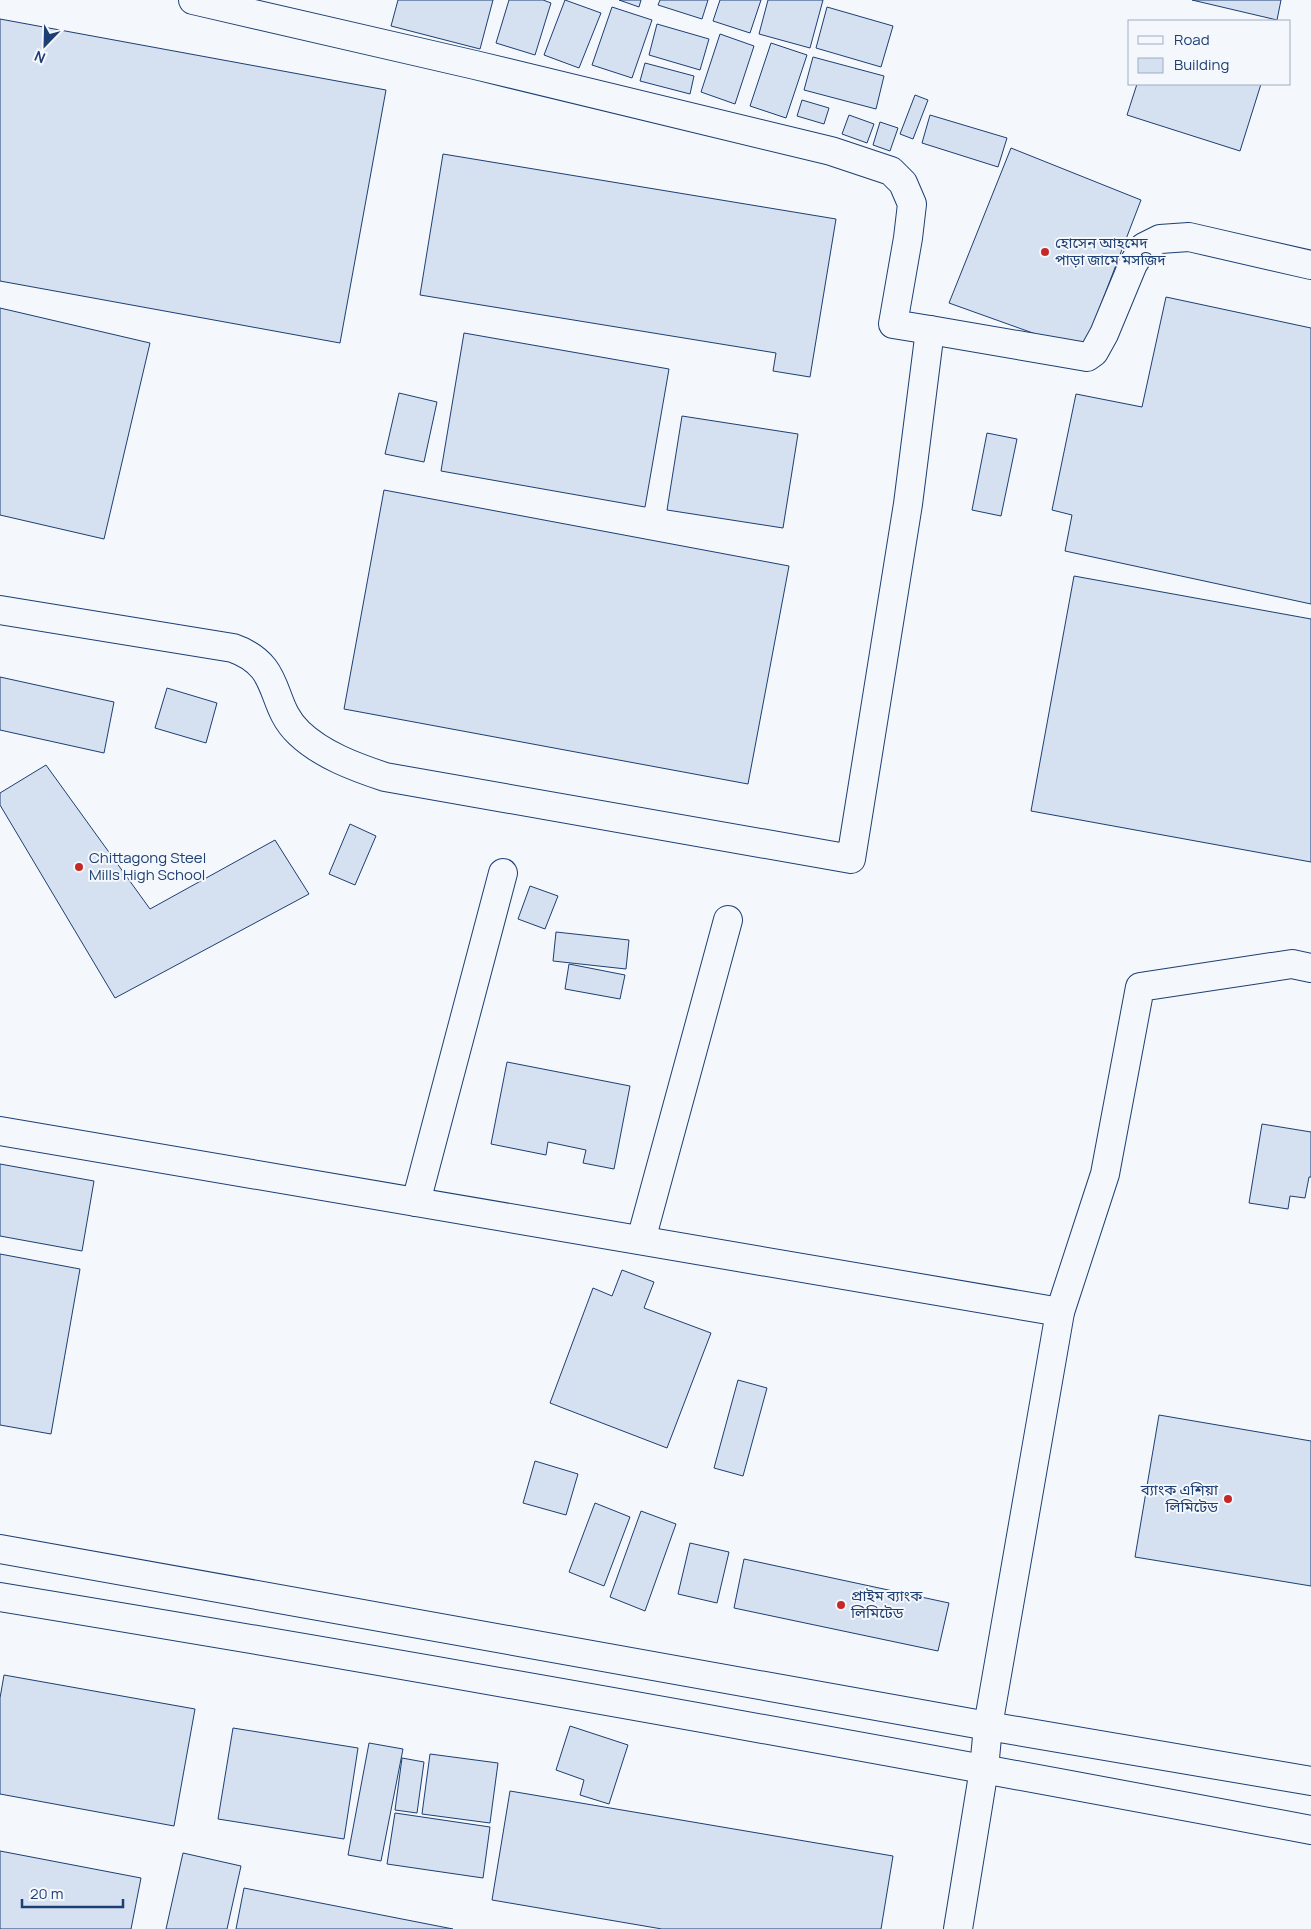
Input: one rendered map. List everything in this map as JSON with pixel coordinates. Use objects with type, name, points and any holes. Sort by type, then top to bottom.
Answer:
[{"type":"street","points":[[193,0],[484,67],[812,146],[891,171],[903,183],[912,204],[893,324],[1087,357],[1094,352],[1104,334],[1133,264],[1144,247],[1160,239],[1189,237],[1311,265]]},
{"type":"street","points":[[0,610],[233,648],[248,654],[261,664],[274,684],[286,715],[298,732],[352,766],[384,778],[851,859],[908,504],[930,330]]},
{"type":"street","points":[[416,1202],[503,873]]},
{"type":"street","points":[[641,1240],[728,920]]},
{"type":"street","points":[[958,1929],[984,1769],[988,1726],[1060,1312],[1105,1174],[1140,987],[1292,964],[1311,968]]},
{"type":"street","points":[[0,1131],[1060,1312]]},
{"type":"street","points":[[0,1549],[988,1726],[1311,1781]]},
{"type":"street","points":[[0,1597],[323,1650],[1311,1830]]},
{"type":"building","points":[[398,0],[493,0],[480,49],[391,26]]},
{"type":"building","points":[[509,0],[543,0],[551,3],[535,55],[496,43]]},
{"type":"building","points":[[565,0],[601,13],[579,68],[544,55]]},
{"type":"building","points":[[619,0],[641,0],[639,7]]},
{"type":"building","points":[[660,0],[708,0],[702,19],[658,5]]},
{"type":"building","points":[[720,0],[761,0],[750,33],[713,21]]},
{"type":"building","points":[[768,0],[823,0],[810,48],[759,34]]},
{"type":"building","points":[[1192,0],[1281,0],[1277,20]]},
{"type":"building","points":[[612,7],[652,20],[632,78],[592,65]]},
{"type":"building","points":[[827,7],[893,26],[881,67],[816,48]]},
{"type":"building","points":[[0,19],[386,90],[340,343],[0,281]]},
{"type":"building","points":[[657,24],[709,39],[700,70],[649,55]]},
{"type":"building","points":[[720,34],[754,46],[735,104],[701,92]]},
{"type":"building","points":[[771,43],[807,55],[786,118],[750,106]]},
{"type":"building","points":[[813,57],[884,76],[876,109],[804,90]]},
{"type":"building","points":[[645,63],[694,76],[690,94],[640,81]]},
{"type":"building","points":[[1137,85],[1261,85],[1240,151],[1127,115]]},
{"type":"building","points":[[915,95],[928,100],[913,139],[900,134]]},
{"type":"building","points":[[802,100],[829,108],[824,124],[797,116]]},
{"type":"building","points":[[849,115],[874,124],[867,143],[842,134]]},
{"type":"building","points":[[930,115],[1007,138],[998,167],[922,143]]},
{"type":"building","points":[[880,122],[898,128],[890,151],[873,145]]},
{"type":"building","name":"হোসেন আহমেদ পাড়া জামে মসজিদ","points":[[1011,148],[1141,200],[1083,351],[949,303]]},
{"type":"building","points":[[443,154],[836,219],[810,377],[773,371],[776,353],[420,295]]},
{"type":"building","points":[[1166,297],[1311,328],[1311,604],[1065,551],[1072,515],[1052,510],[1076,394],[1142,407]]},
{"type":"building","points":[[0,308],[150,343],[104,539],[0,515]]},
{"type":"building","points":[[464,333],[669,369],[645,507],[441,471]]},
{"type":"building","points":[[399,393],[437,402],[424,462],[385,454]]},
{"type":"building","points":[[682,416],[798,434],[783,528],[667,510]]},
{"type":"building","points":[[987,433],[1017,439],[1001,516],[972,510]]},
{"type":"building","points":[[384,490],[789,566],[748,784],[344,709]]},
{"type":"building","points":[[1074,576],[1311,619],[1311,862],[1031,811]]},
{"type":"building","points":[[0,677],[114,702],[104,753],[0,730]]},
{"type":"building","points":[[167,688],[217,703],[206,743],[155,728]]},
{"type":"building","name":"Chittagong Steel Mills High School","points":[[46,765],[150,909],[275,840],[309,894],[115,998],[0,805],[0,793]]},
{"type":"building","points":[[350,824],[376,836],[355,885],[329,874]]},
{"type":"building","points":[[530,886],[558,896],[545,929],[518,919]]},
{"type":"building","points":[[556,932],[629,940],[626,969],[553,961]]},
{"type":"building","points":[[569,964],[625,975],[620,999],[565,989]]},
{"type":"building","points":[[507,1062],[630,1086],[614,1169],[583,1163],[586,1150],[548,1142],[546,1155],[491,1144]]},
{"type":"building","points":[[1262,1124],[1311,1132],[1311,1177],[1309,1177],[1305,1198],[1290,1196],[1288,1209],[1249,1203]]},
{"type":"building","points":[[0,1164],[94,1181],[82,1251],[0,1236]]},
{"type":"building","points":[[0,1254],[80,1269],[51,1434],[0,1425]]},
{"type":"building","points":[[622,1270],[654,1282],[644,1308],[711,1333],[667,1448],[550,1403],[593,1288],[612,1296]]},
{"type":"building","points":[[738,1380],[767,1388],[743,1476],[714,1468]]},
{"type":"building","name":"ব্যাংক এশিয়া লিমিটেড","points":[[1159,1415],[1311,1441],[1311,1586],[1135,1557]]},
{"type":"building","points":[[535,1461],[578,1474],[566,1515],[523,1503]]},
{"type":"building","points":[[595,1503],[630,1517],[604,1586],[569,1572]]},
{"type":"building","points":[[641,1511],[676,1524],[645,1611],[610,1597]]},
{"type":"building","points":[[690,1543],[729,1552],[717,1603],[678,1594]]},
{"type":"building","name":"প্রাইম ব্যাংক লিমিটেড","points":[[744,1559],[949,1603],[938,1651],[734,1608]]},
{"type":"building","points":[[4,1675],[195,1709],[174,1826],[0,1794],[0,1698]]},
{"type":"building","points":[[570,1726],[628,1745],[609,1804],[580,1795],[584,1780],[556,1770]]},
{"type":"building","points":[[233,1728],[358,1748],[344,1839],[218,1819]]},
{"type":"building","points":[[369,1743],[403,1749],[381,1861],[348,1855]]},
{"type":"building","points":[[430,1754],[498,1763],[490,1823],[422,1814]]},
{"type":"building","points":[[402,1758],[424,1762],[417,1813],[395,1810]]},
{"type":"building","points":[[510,1791],[893,1856],[881,1929],[662,1929],[492,1900]]},
{"type":"building","points":[[395,1813],[490,1827],[483,1878],[387,1864]]},
{"type":"building","points":[[0,1851],[141,1878],[131,1929],[0,1929]]},
{"type":"building","points":[[183,1853],[241,1866],[227,1929],[166,1929]]},
{"type":"building","points":[[244,1888],[453,1929],[236,1929]]},
{"type":"place","name":"হোসেন আহমেদ পাড়া জামে মসজিদ","points":[[1045,252]]},
{"type":"place","name":"Chittagong Steel Mills High School","points":[[79,867]]},
{"type":"place","name":"ব্যাংক এশিয়া লিমিটেড","points":[[1228,1499]]},
{"type":"place","name":"প্রাইম ব্যাংক লিমিটেড","points":[[841,1605]]}]
